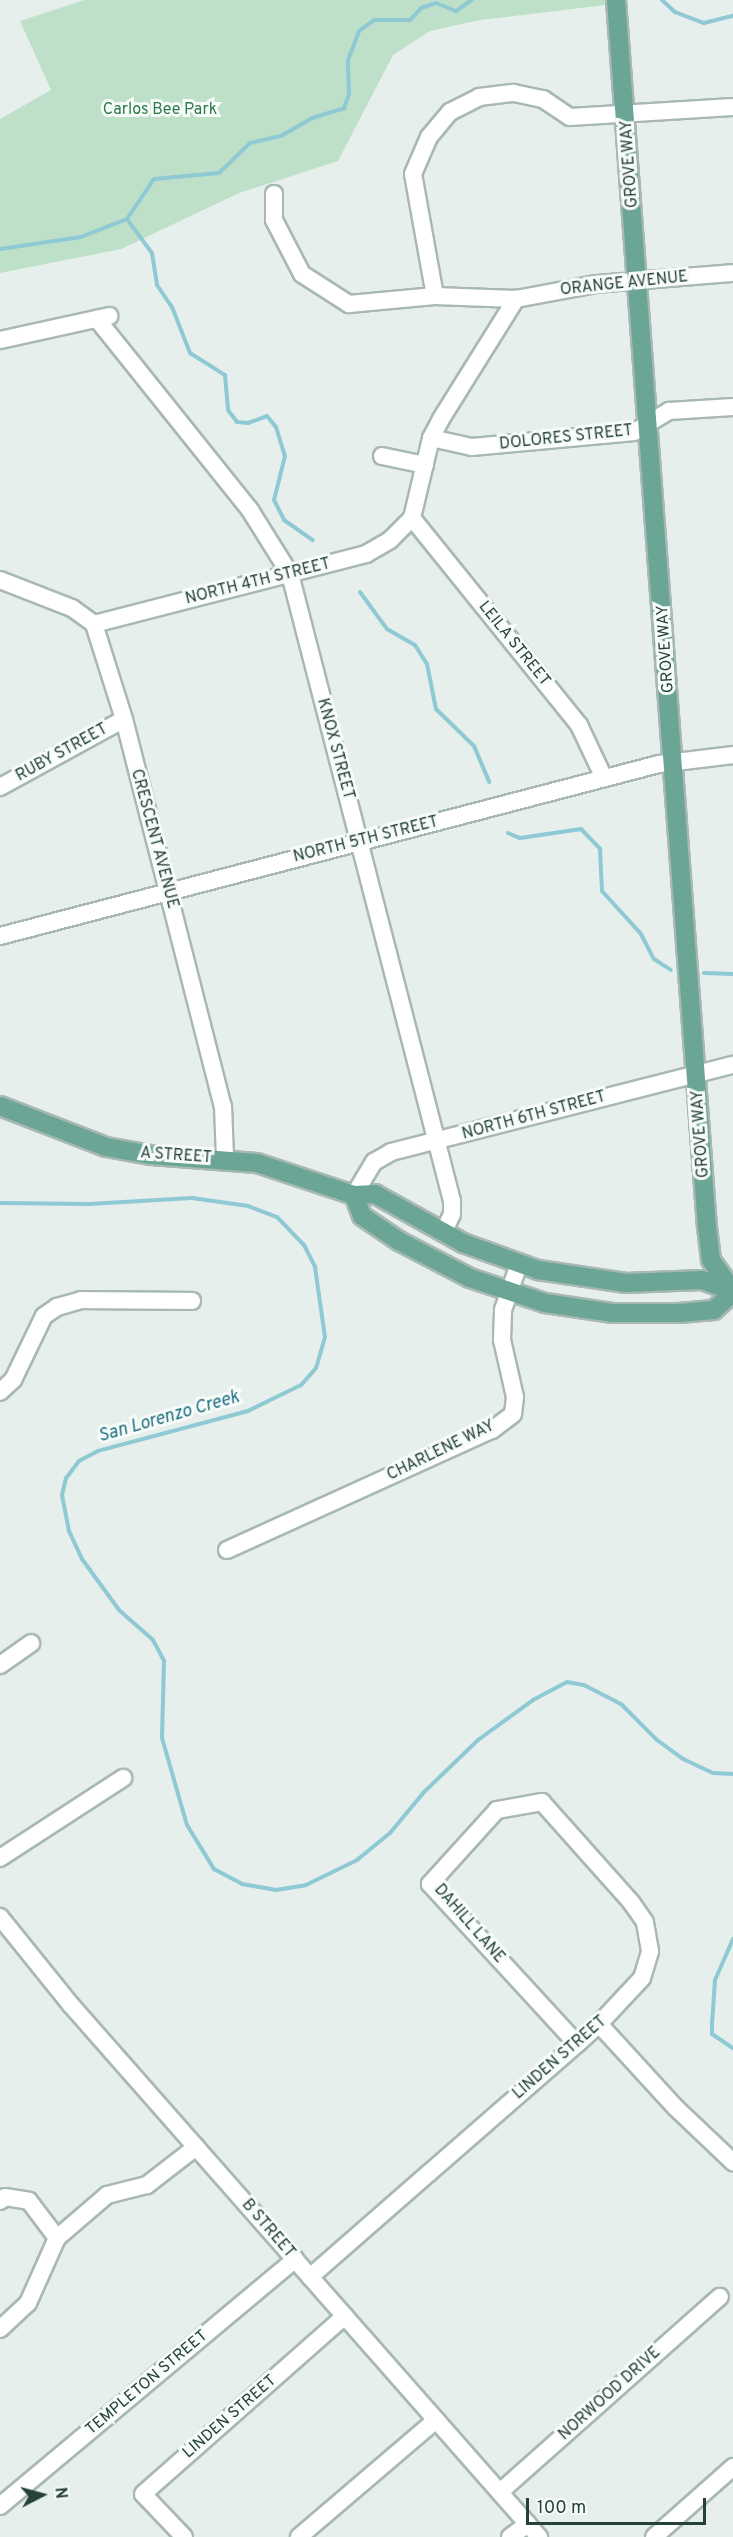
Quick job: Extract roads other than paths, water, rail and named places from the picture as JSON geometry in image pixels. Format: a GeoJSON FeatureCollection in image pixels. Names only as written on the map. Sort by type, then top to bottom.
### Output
{"type":"FeatureCollection","features":[{"type":"Feature","properties":{"kind":"main road","name":"GROVE WAY"},"geometry":{"type":"LineString","coordinates":[[616,0],[711,1260],[733,1291]]}},
{"type":"Feature","properties":{"kind":"main road","name":"A STREET"},"geometry":{"type":"LineString","coordinates":[[0,1106],[105,1147],[151,1155],[225,1159],[277,1168],[354,1195],[375,1194],[443,1233],[519,1264],[599,1281],[702,1280],[733,1291]]}},
{"type":"Feature","properties":{"kind":"main road"},"geometry":{"type":"LineString","coordinates":[[354,1195],[362,1216],[399,1241],[450,1269],[508,1292],[573,1309],[635,1313],[714,1310],[733,1291]]}},
{"type":"Feature","properties":{"kind":"street"},"geometry":{"type":"LineString","coordinates":[[435,296],[413,174],[429,137],[450,112],[479,97],[513,93],[543,99],[570,117],[733,107]]}},
{"type":"Feature","properties":{"kind":"street","name":"ORANGE AVENUE"},"geometry":{"type":"LineString","coordinates":[[274,194],[274,220],[302,274],[348,304],[435,296],[516,299],[638,280],[733,273]]}},
{"type":"Feature","properties":{"kind":"street"},"geometry":{"type":"LineString","coordinates":[[412,518],[432,438],[516,299]]}},
{"type":"Feature","properties":{"kind":"street","name":"KNOX STREET"},"geometry":{"type":"LineString","coordinates":[[0,340],[103,317],[250,510],[290,573],[452,1201],[452,1214],[443,1233]]}},
{"type":"Feature","properties":{"kind":"street","name":"DOLORES STREET"},"geometry":{"type":"LineString","coordinates":[[432,438],[472,447],[634,432],[669,411],[733,407]]}},
{"type":"Feature","properties":{"kind":"street"},"geometry":{"type":"LineString","coordinates":[[382,456],[424,465]]}},
{"type":"Feature","properties":{"kind":"street","name":"NORTH 4TH STREET"},"geometry":{"type":"LineString","coordinates":[[94,624],[366,554],[390,540],[412,518]]}},
{"type":"Feature","properties":{"kind":"street","name":"LEILA STREET"},"geometry":{"type":"LineString","coordinates":[[412,518],[579,725],[604,778]]}},
{"type":"Feature","properties":{"kind":"street"},"geometry":{"type":"LineString","coordinates":[[0,580],[72,608],[94,624]]}},
{"type":"Feature","properties":{"kind":"street","name":"CRESCENT AVENUE"},"geometry":{"type":"LineString","coordinates":[[94,624],[124,719],[223,1106],[225,1159]]}},
{"type":"Feature","properties":{"kind":"street","name":"RUBY STREET"},"geometry":{"type":"LineString","coordinates":[[0,787],[124,719]]}},
{"type":"Feature","properties":{"kind":"street","name":"NORTH 5TH STREET"},"geometry":{"type":"LineString","coordinates":[[0,936],[604,778],[674,761],[733,755]]}},
{"type":"Feature","properties":{"kind":"street","name":"NORTH 6TH STREET"},"geometry":{"type":"LineString","coordinates":[[354,1195],[366,1173],[381,1156],[733,1065]]}},
{"type":"Feature","properties":{"kind":"street","name":"CHARLENE WAY"},"geometry":{"type":"LineString","coordinates":[[227,1550],[492,1430],[513,1414],[515,1397],[502,1340],[508,1292],[519,1264]]}},
{"type":"Feature","properties":{"kind":"street"},"geometry":{"type":"LineString","coordinates":[[0,1392],[13,1380],[44,1316],[57,1306],[81,1300],[192,1301]]}},
{"type":"Feature","properties":{"kind":"street"},"geometry":{"type":"LineString","coordinates":[[0,1665],[31,1643]]}},
{"type":"Feature","properties":{"kind":"street"},"geometry":{"type":"LineString","coordinates":[[0,1858],[123,1778]]}},
{"type":"Feature","properties":{"kind":"street","name":"LINDEN STREET"},"geometry":{"type":"LineString","coordinates":[[310,2277],[577,2044],[642,1978],[650,1951],[645,1922],[631,1902],[542,1802]]}},
{"type":"Feature","properties":{"kind":"street","name":"DAHILL LANE"},"geometry":{"type":"LineString","coordinates":[[542,1802],[497,1810],[429,1884],[577,2044]]}},
{"type":"Feature","properties":{"kind":"street","name":"B STREET"},"geometry":{"type":"LineString","coordinates":[[0,1917],[71,2005],[539,2537]]}},
{"type":"Feature","properties":{"kind":"street"},"geometry":{"type":"LineString","coordinates":[[599,2024],[675,2108],[733,2162]]}},
{"type":"Feature","properties":{"kind":"street"},"geometry":{"type":"LineString","coordinates":[[0,2329],[28,2303],[57,2238],[107,2196],[147,2185],[196,2147]]}},
{"type":"Feature","properties":{"kind":"street"},"geometry":{"type":"LineString","coordinates":[[0,2201],[6,2197],[29,2201],[57,2238]]}},
{"type":"Feature","properties":{"kind":"street","name":"TEMPLETON STREET"},"geometry":{"type":"LineString","coordinates":[[0,2506],[295,2259]]}},
{"type":"Feature","properties":{"kind":"street","name":"NORWOOD DRIVE"},"geometry":{"type":"LineString","coordinates":[[500,2492],[720,2297]]}},
{"type":"Feature","properties":{"kind":"street","name":"LINDEN STREET"},"geometry":{"type":"LineString","coordinates":[[184,2537],[142,2494],[345,2316]]}},
{"type":"Feature","properties":{"kind":"street"},"geometry":{"type":"LineString","coordinates":[[299,2537],[436,2420]]}},
{"type":"Feature","properties":{"kind":"street"},"geometry":{"type":"LineString","coordinates":[[654,2537],[733,2467]]}},
{"type":"Feature","properties":{"kind":"street"},"geometry":{"type":"LineString","coordinates":[[510,2537],[528,2524]]}},
{"type":"Feature","properties":{"kind":"waterway"},"geometry":{"type":"LineString","coordinates":[[127,219],[154,179],[219,173],[250,143],[281,136],[312,118],[344,108],[349,94],[348,60],[359,31],[374,20],[410,20],[421,8],[436,3],[456,11],[472,0]]}},
{"type":"Feature","properties":{"kind":"waterway"},"geometry":{"type":"LineString","coordinates":[[662,0],[675,12],[704,23],[733,16]]}},
{"type":"Feature","properties":{"kind":"waterway"},"geometry":{"type":"LineString","coordinates":[[127,219],[152,253],[157,285],[172,307],[190,353],[225,375],[228,410],[237,422],[248,423],[267,416],[276,427],[285,456],[274,500],[284,520],[313,540]]}},
{"type":"Feature","properties":{"kind":"waterway"},"geometry":{"type":"LineString","coordinates":[[0,249],[81,237],[127,219]]}},
{"type":"Feature","properties":{"kind":"waterway"},"geometry":{"type":"LineString","coordinates":[[360,592],[387,629],[415,645],[427,664],[436,709],[474,746],[489,782]]}},
{"type":"Feature","properties":{"kind":"waterway"},"geometry":{"type":"LineString","coordinates":[[508,833],[520,838],[581,829],[600,849],[602,891],[641,934],[654,959],[671,970]]}},
{"type":"Feature","properties":{"kind":"waterway"},"geometry":{"type":"LineString","coordinates":[[704,973],[733,974]]}},
{"type":"Feature","properties":{"kind":"waterway","name":"San Lorenzo Creek"},"geometry":{"type":"LineString","coordinates":[[0,1203],[89,1204],[192,1198],[248,1206],[277,1217],[304,1245],[315,1267],[325,1337],[316,1368],[301,1385],[248,1411],[98,1451],[79,1461],[66,1478],[62,1495],[69,1531],[82,1559],[119,1610],[153,1640],[164,1661],[162,1738],[187,1825],[214,1869],[242,1884],[276,1890],[306,1885],[357,1860],[390,1833],[424,1792],[478,1740],[533,1700],[567,1682],[584,1685],[621,1704],[657,1740],[683,1759],[713,1773],[733,1774]]}},
{"type":"Feature","properties":{"kind":"waterway","name":"San Lorenzo Creek"},"geometry":{"type":"LineString","coordinates":[[733,1939],[715,1980],[712,2024],[712,2034],[733,2048]]}},
{"type":"Feature","properties":{"kind":"park label","name":"Carlos Bee Park"},"geometry":{"type":"Point","coordinates":[160,110]}}]}
